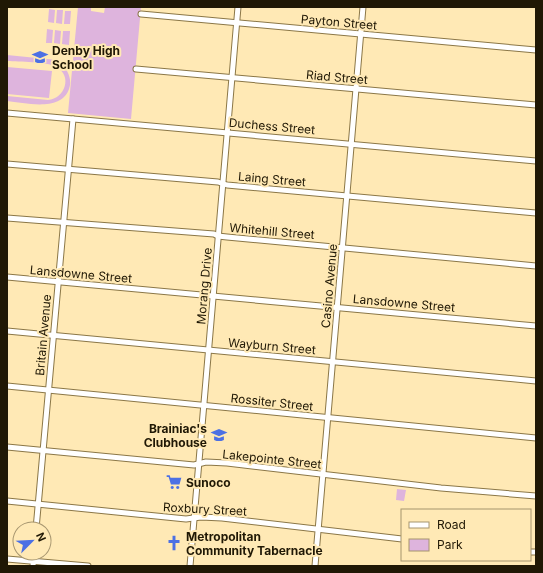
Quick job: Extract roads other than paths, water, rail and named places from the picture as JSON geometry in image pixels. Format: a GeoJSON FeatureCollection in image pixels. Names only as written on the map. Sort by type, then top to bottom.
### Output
{"type":"FeatureCollection","features":[{"type":"Feature","properties":{"kind":"street","name":"Morang Drive"},"geometry":{"type":"LineString","coordinates":[[190,566],[238,7]]}},
{"type":"Feature","properties":{"kind":"street","name":"Casino Avenue"},"geometry":{"type":"LineString","coordinates":[[315,566],[363,7]]}},
{"type":"Feature","properties":{"kind":"street","name":"Payton Street"},"geometry":{"type":"LineString","coordinates":[[141,14],[536,50]]}},
{"type":"Feature","properties":{"kind":"street","name":"Riad Street"},"geometry":{"type":"LineString","coordinates":[[136,69],[536,105]]}},
{"type":"Feature","properties":{"kind":"street","name":"Duchess Street"},"geometry":{"type":"LineString","coordinates":[[7,113],[536,160]]}},
{"type":"Feature","properties":{"kind":"street","name":"Britain Avenue"},"geometry":{"type":"LineString","coordinates":[[37,521],[73,119]]}},
{"type":"Feature","properties":{"kind":"street","name":"Laing Street"},"geometry":{"type":"LineString","coordinates":[[7,164],[536,213]]}},
{"type":"Feature","properties":{"kind":"street","name":"Whitehill Street"},"geometry":{"type":"LineString","coordinates":[[7,218],[214,234],[218,236],[536,266]]}},
{"type":"Feature","properties":{"kind":"street","name":"Lansdowne Street"},"geometry":{"type":"LineString","coordinates":[[7,276],[536,326]]}},
{"type":"Feature","properties":{"kind":"street","name":"Wayburn Street"},"geometry":{"type":"LineString","coordinates":[[7,331],[536,381]]}},
{"type":"Feature","properties":{"kind":"street","name":"Rossiter Street"},"geometry":{"type":"LineString","coordinates":[[7,386],[536,438]]}},
{"type":"Feature","properties":{"kind":"street","name":"Lakepointe Street"},"geometry":{"type":"LineString","coordinates":[[7,447],[194,465],[206,462],[227,463],[441,488],[536,496]]}},
{"type":"Feature","properties":{"kind":"street","name":"Roxbury Street"},"geometry":{"type":"LineString","coordinates":[[7,501],[186,519],[201,517],[222,518],[401,539]]}},
{"type":"Feature","properties":{"kind":"street"},"geometry":{"type":"LineString","coordinates":[[7,559],[33,564],[88,566]]}},
{"type":"Feature","properties":{"kind":"place","name":"Denby High School"},"geometry":{"type":"Point","coordinates":[40,57]}},
{"type":"Feature","properties":{"kind":"place","name":"Brainiac's Clubhouse"},"geometry":{"type":"Point","coordinates":[219,435]}},
{"type":"Feature","properties":{"kind":"place","name":"Sunoco"},"geometry":{"type":"Point","coordinates":[174,482]}},
{"type":"Feature","properties":{"kind":"place","name":"Metropolitan Community Tabernacle"},"geometry":{"type":"Point","coordinates":[174,543]}}]}
